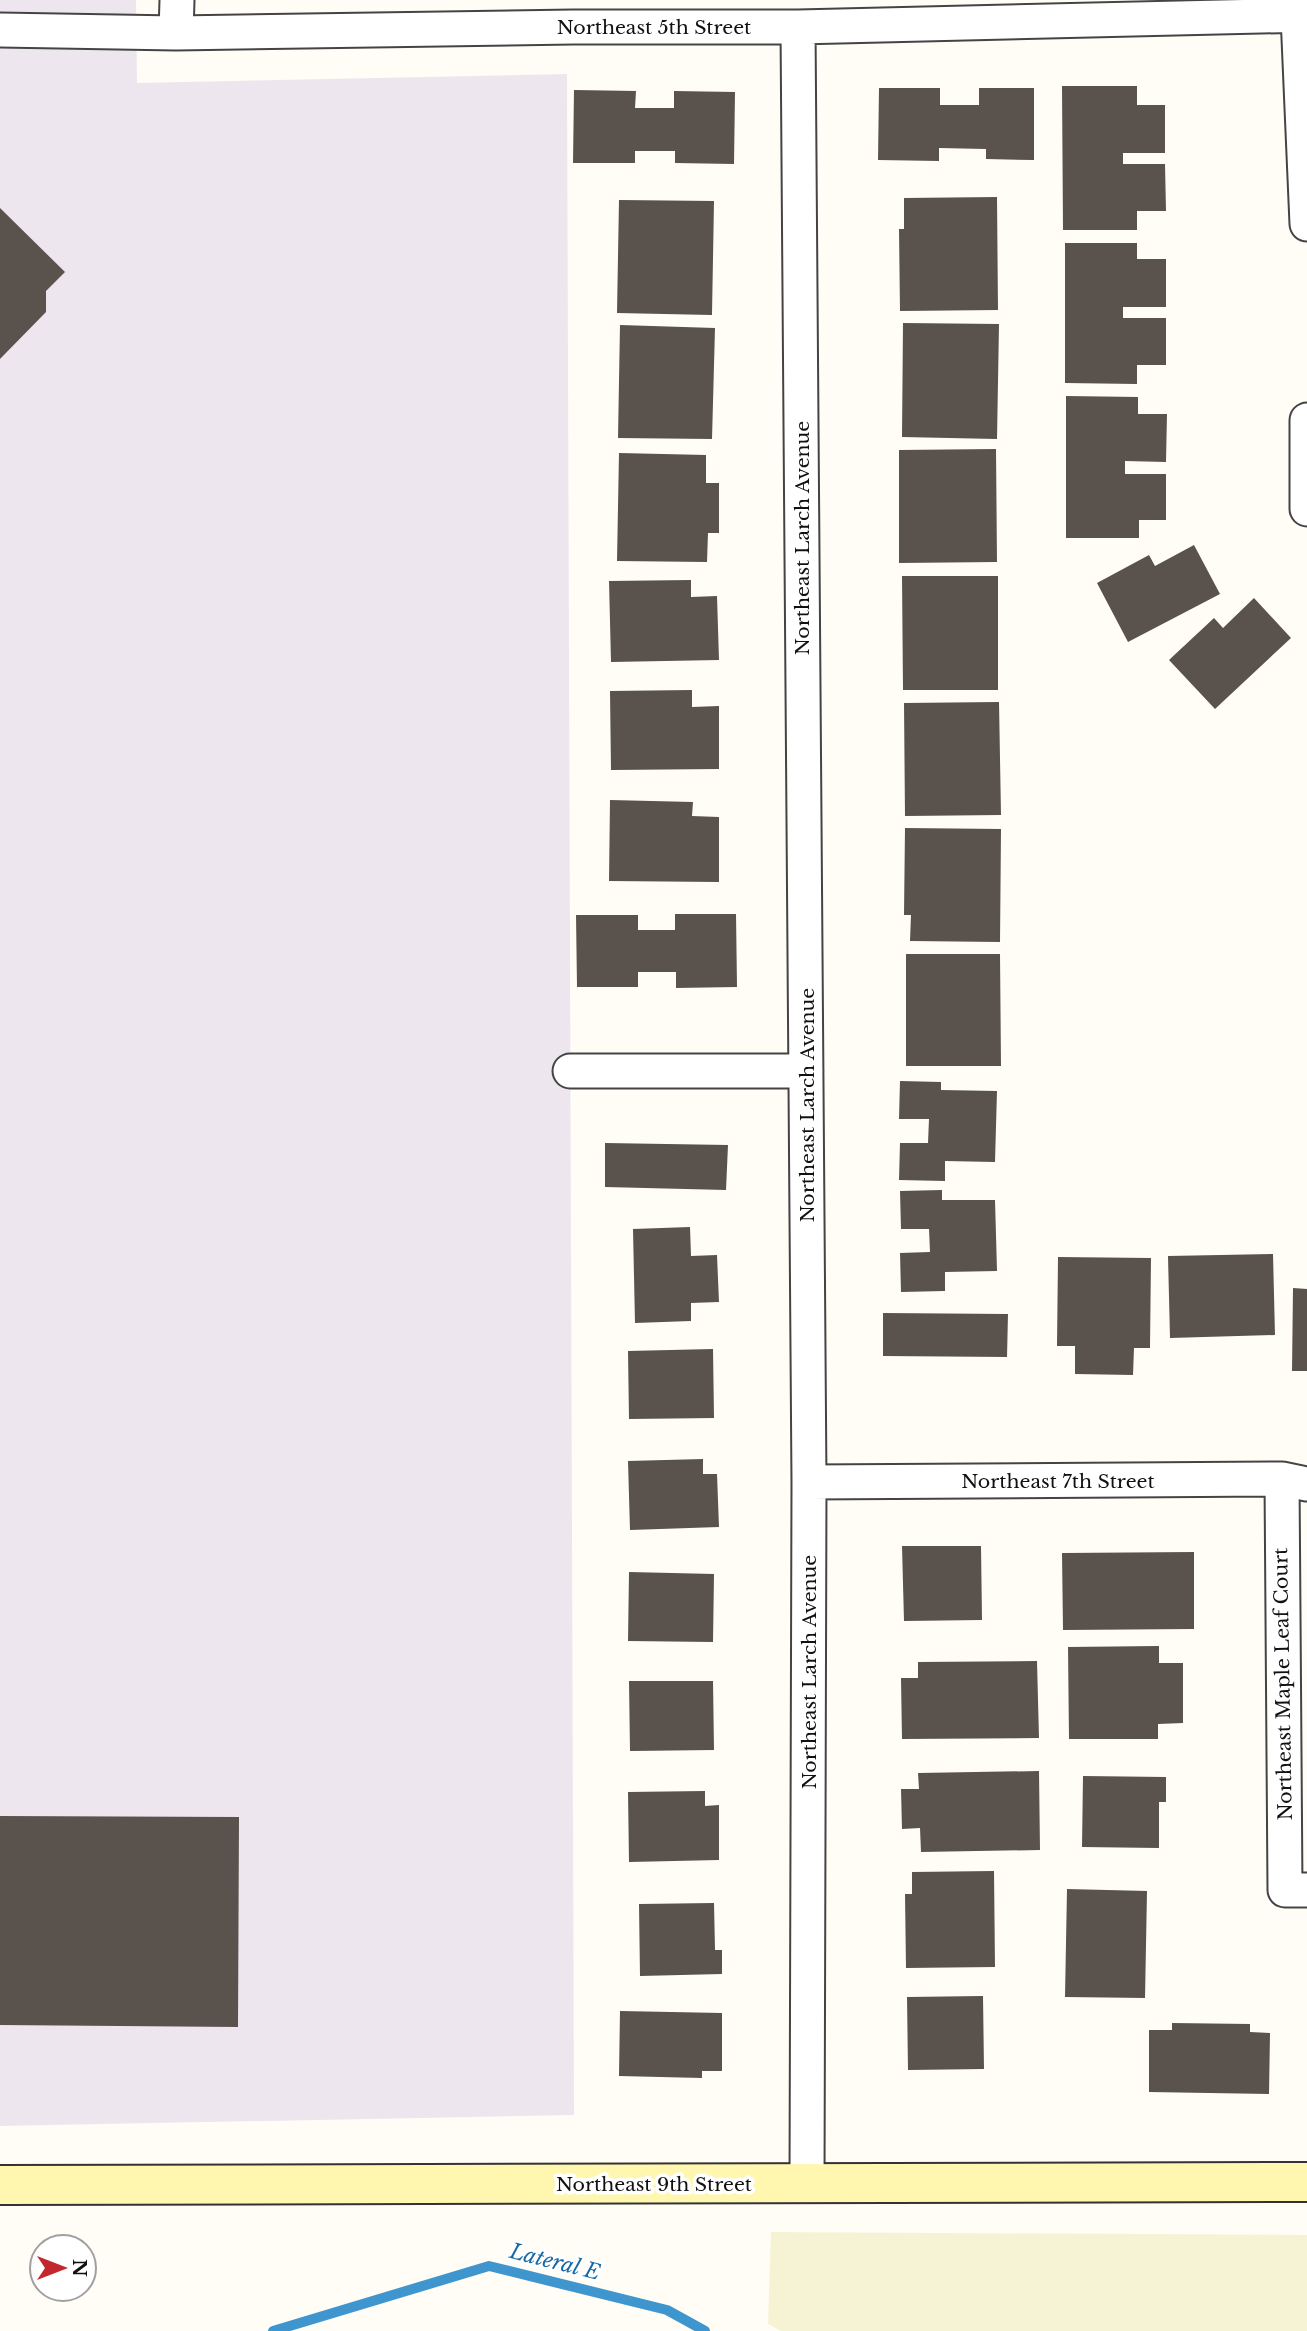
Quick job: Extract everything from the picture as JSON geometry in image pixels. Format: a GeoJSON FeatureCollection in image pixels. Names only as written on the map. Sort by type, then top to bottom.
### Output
{"type":"FeatureCollection","features":[{"type":"Feature","properties":{"kind":"main road","name":"Northeast 9th Street"},"geometry":{"type":"LineString","coordinates":[[0,2185],[1307,2182]]}},
{"type":"Feature","properties":{"kind":"street"},"geometry":{"type":"LineString","coordinates":[[176,33],[177,0]]}},
{"type":"Feature","properties":{"kind":"street","name":"Northeast 5th Street"},"geometry":{"type":"LineString","coordinates":[[0,30],[176,33],[573,27],[798,27],[1065,11],[1303,15]]}},
{"type":"Feature","properties":{"kind":"street"},"geometry":{"type":"LineString","coordinates":[[1303,15],[1307,224]]}},
{"type":"Feature","properties":{"kind":"street","name":"Northeast Larch Avenue"},"geometry":{"type":"LineString","coordinates":[[798,27],[809,1482],[807,2184]]}},
{"type":"Feature","properties":{"kind":"street"},"geometry":{"type":"LineString","coordinates":[[1307,420],[1307,509]]}},
{"type":"Feature","properties":{"kind":"street"},"geometry":{"type":"LineString","coordinates":[[570,1071],[806,1071]]}},
{"type":"Feature","properties":{"kind":"street","name":"Northeast 7th Street"},"geometry":{"type":"LineString","coordinates":[[809,1482],[1294,1482]]}},
{"type":"Feature","properties":{"kind":"street","name":"Northeast Maple Leaf Court"},"geometry":{"type":"LineString","coordinates":[[1294,1482],[1296,1889]]}},
{"type":"Feature","properties":{"kind":"shaded area"},"geometry":{"type":"Polygon","coordinates":[[[0,0],[136,0],[137,83],[567,74],[574,2115],[0,2126],[0,0]]]}},
{"type":"Feature","properties":{"kind":"shaded area"},"geometry":{"type":"Polygon","coordinates":[[[771,2232],[1307,2235],[1307,2331],[781,2331],[768,2324],[771,2232]]]}},
{"type":"Feature","properties":{"kind":"building"},"geometry":{"type":"Polygon","coordinates":[[[1062,86],[1137,86],[1137,105],[1165,105],[1165,153],[1123,153],[1123,164],[1165,164],[1166,211],[1137,211],[1137,230],[1063,230],[1062,86]]]}},
{"type":"Feature","properties":{"kind":"building"},"geometry":{"type":"Polygon","coordinates":[[[879,88],[940,88],[940,105],[979,105],[979,88],[1034,88],[1034,160],[986,159],[986,149],[939,148],[939,161],[878,160],[879,88]]]}},
{"type":"Feature","properties":{"kind":"building"},"geometry":{"type":"Polygon","coordinates":[[[574,90],[636,91],[635,108],[674,108],[674,91],[735,92],[734,164],[675,163],[675,151],[635,151],[635,163],[573,163],[574,90]]]}},
{"type":"Feature","properties":{"kind":"building"},"geometry":{"type":"Polygon","coordinates":[[[997,197],[998,310],[900,311],[899,229],[904,229],[904,198],[997,197]]]}},
{"type":"Feature","properties":{"kind":"building"},"geometry":{"type":"Polygon","coordinates":[[[619,200],[714,201],[712,315],[617,313],[619,200]]]}},
{"type":"Feature","properties":{"kind":"building"},"geometry":{"type":"Polygon","coordinates":[[[0,208],[65,272],[46,291],[46,312],[0,359],[0,208]]]}},
{"type":"Feature","properties":{"kind":"building"},"geometry":{"type":"Polygon","coordinates":[[[1065,243],[1137,243],[1137,259],[1166,259],[1166,307],[1123,307],[1123,318],[1166,318],[1166,365],[1137,365],[1137,384],[1065,383],[1065,243]]]}},
{"type":"Feature","properties":{"kind":"building"},"geometry":{"type":"Polygon","coordinates":[[[903,323],[999,324],[997,439],[902,437],[903,323]]]}},
{"type":"Feature","properties":{"kind":"building"},"geometry":{"type":"Polygon","coordinates":[[[620,325],[715,328],[712,439],[618,438],[620,325]]]}},
{"type":"Feature","properties":{"kind":"building"},"geometry":{"type":"Polygon","coordinates":[[[1066,396],[1138,397],[1138,414],[1167,414],[1166,462],[1125,461],[1125,474],[1166,474],[1166,520],[1139,520],[1139,538],[1066,538],[1066,396]]]}},
{"type":"Feature","properties":{"kind":"building"},"geometry":{"type":"Polygon","coordinates":[[[996,449],[997,562],[899,563],[899,450],[996,449]]]}},
{"type":"Feature","properties":{"kind":"building"},"geometry":{"type":"Polygon","coordinates":[[[619,453],[706,455],[706,483],[719,483],[719,533],[708,533],[707,562],[617,561],[619,453]]]}},
{"type":"Feature","properties":{"kind":"building"},"geometry":{"type":"Polygon","coordinates":[[[1194,545],[1220,594],[1128,642],[1097,583],[1149,555],[1155,566],[1194,545]]]}},
{"type":"Feature","properties":{"kind":"building"},"geometry":{"type":"Polygon","coordinates":[[[902,576],[998,576],[998,690],[903,690],[902,576]]]}},
{"type":"Feature","properties":{"kind":"building"},"geometry":{"type":"Polygon","coordinates":[[[691,580],[691,597],[717,596],[719,660],[611,662],[609,581],[691,580]]]}},
{"type":"Feature","properties":{"kind":"building"},"geometry":{"type":"Polygon","coordinates":[[[1254,598],[1291,638],[1215,709],[1169,660],[1214,618],[1223,628],[1254,598]]]}},
{"type":"Feature","properties":{"kind":"building"},"geometry":{"type":"Polygon","coordinates":[[[692,690],[692,707],[719,706],[719,769],[611,770],[610,691],[692,690]]]}},
{"type":"Feature","properties":{"kind":"building"},"geometry":{"type":"Polygon","coordinates":[[[999,702],[1001,815],[905,816],[904,703],[999,702]]]}},
{"type":"Feature","properties":{"kind":"building"},"geometry":{"type":"Polygon","coordinates":[[[610,800],[693,802],[692,816],[719,817],[719,882],[609,881],[610,800]]]}},
{"type":"Feature","properties":{"kind":"building"},"geometry":{"type":"Polygon","coordinates":[[[905,828],[1001,829],[1000,942],[910,941],[911,915],[904,915],[905,828]]]}},
{"type":"Feature","properties":{"kind":"building"},"geometry":{"type":"Polygon","coordinates":[[[675,914],[736,914],[737,987],[676,988],[676,972],[638,972],[638,987],[577,987],[576,915],[638,915],[638,930],[675,930],[675,914]]]}},
{"type":"Feature","properties":{"kind":"building"},"geometry":{"type":"Polygon","coordinates":[[[906,954],[1000,954],[1001,1066],[906,1066],[906,954]]]}},
{"type":"Feature","properties":{"kind":"building"},"geometry":{"type":"Polygon","coordinates":[[[900,1081],[941,1082],[941,1090],[997,1091],[995,1162],[945,1161],[945,1181],[899,1180],[900,1143],[928,1143],[929,1119],[899,1119],[900,1081]]]}},
{"type":"Feature","properties":{"kind":"building"},"geometry":{"type":"Polygon","coordinates":[[[605,1143],[728,1145],[726,1190],[605,1187],[605,1143]]]}},
{"type":"Feature","properties":{"kind":"building"},"geometry":{"type":"Polygon","coordinates":[[[942,1190],[942,1200],[995,1200],[997,1271],[945,1272],[945,1291],[901,1292],[900,1253],[930,1252],[929,1229],[901,1229],[900,1191],[942,1190]]]}},
{"type":"Feature","properties":{"kind":"building"},"geometry":{"type":"Polygon","coordinates":[[[690,1227],[691,1256],[717,1255],[719,1302],[691,1303],[691,1321],[635,1323],[633,1229],[690,1227]]]}},
{"type":"Feature","properties":{"kind":"building"},"geometry":{"type":"Polygon","coordinates":[[[1273,1254],[1275,1335],[1170,1338],[1168,1256],[1273,1254]]]}},
{"type":"Feature","properties":{"kind":"building"},"geometry":{"type":"Polygon","coordinates":[[[1058,1257],[1151,1258],[1150,1348],[1134,1348],[1133,1375],[1075,1374],[1075,1346],[1057,1346],[1058,1257]]]}},
{"type":"Feature","properties":{"kind":"building"},"geometry":{"type":"Polygon","coordinates":[[[1293,1288],[1307,1289],[1307,1371],[1292,1371],[1293,1288]]]}},
{"type":"Feature","properties":{"kind":"building"},"geometry":{"type":"Polygon","coordinates":[[[883,1313],[1008,1314],[1007,1357],[883,1356],[883,1313]]]}},
{"type":"Feature","properties":{"kind":"building"},"geometry":{"type":"Polygon","coordinates":[[[713,1349],[714,1418],[629,1419],[628,1351],[713,1349]]]}},
{"type":"Feature","properties":{"kind":"building"},"geometry":{"type":"Polygon","coordinates":[[[703,1459],[703,1474],[717,1474],[719,1527],[630,1530],[628,1461],[703,1459]]]}},
{"type":"Feature","properties":{"kind":"building"},"geometry":{"type":"Polygon","coordinates":[[[902,1546],[981,1546],[982,1620],[904,1621],[902,1546]]]}},
{"type":"Feature","properties":{"kind":"building"},"geometry":{"type":"Polygon","coordinates":[[[1194,1552],[1194,1629],[1063,1630],[1062,1553],[1194,1552]]]}},
{"type":"Feature","properties":{"kind":"building"},"geometry":{"type":"Polygon","coordinates":[[[629,1572],[714,1574],[713,1642],[628,1641],[629,1572]]]}},
{"type":"Feature","properties":{"kind":"building"},"geometry":{"type":"Polygon","coordinates":[[[1159,1646],[1159,1663],[1183,1663],[1183,1723],[1158,1724],[1158,1739],[1069,1739],[1068,1647],[1159,1646]]]}},
{"type":"Feature","properties":{"kind":"building"},"geometry":{"type":"Polygon","coordinates":[[[1037,1661],[1039,1738],[902,1739],[901,1678],[918,1678],[918,1662],[1037,1661]]]}},
{"type":"Feature","properties":{"kind":"building"},"geometry":{"type":"Polygon","coordinates":[[[629,1681],[713,1681],[714,1750],[630,1751],[629,1681]]]}},
{"type":"Feature","properties":{"kind":"building"},"geometry":{"type":"Polygon","coordinates":[[[1039,1771],[1040,1850],[921,1852],[920,1828],[902,1829],[901,1789],[919,1789],[918,1773],[1039,1771]]]}},
{"type":"Feature","properties":{"kind":"building"},"geometry":{"type":"Polygon","coordinates":[[[1083,1776],[1166,1777],[1166,1802],[1159,1802],[1159,1848],[1082,1847],[1083,1776]]]}},
{"type":"Feature","properties":{"kind":"building"},"geometry":{"type":"Polygon","coordinates":[[[705,1791],[705,1806],[719,1805],[719,1860],[629,1862],[628,1792],[705,1791]]]}},
{"type":"Feature","properties":{"kind":"building"},"geometry":{"type":"Polygon","coordinates":[[[0,1816],[239,1817],[238,2027],[0,2025],[0,1816]]]}},
{"type":"Feature","properties":{"kind":"building"},"geometry":{"type":"Polygon","coordinates":[[[994,1871],[995,1967],[906,1968],[905,1894],[912,1894],[912,1872],[994,1871]]]}},
{"type":"Feature","properties":{"kind":"building"},"geometry":{"type":"Polygon","coordinates":[[[1067,1889],[1147,1891],[1145,1998],[1065,1997],[1067,1889]]]}},
{"type":"Feature","properties":{"kind":"building"},"geometry":{"type":"Polygon","coordinates":[[[714,1903],[715,1950],[722,1950],[722,1974],[640,1976],[639,1904],[714,1903]]]}},
{"type":"Feature","properties":{"kind":"building"},"geometry":{"type":"Polygon","coordinates":[[[983,1996],[984,2069],[908,2070],[907,1997],[983,1996]]]}},
{"type":"Feature","properties":{"kind":"building"},"geometry":{"type":"Polygon","coordinates":[[[620,2011],[722,2013],[722,2071],[702,2071],[702,2078],[619,2076],[620,2011]]]}},
{"type":"Feature","properties":{"kind":"building"},"geometry":{"type":"Polygon","coordinates":[[[1172,2023],[1250,2024],[1250,2032],[1270,2033],[1269,2094],[1149,2092],[1149,2030],[1172,2030],[1172,2023]]]}},
{"type":"Feature","properties":{"kind":"waterway","name":"Lateral E"},"geometry":{"type":"LineString","coordinates":[[273,2331],[489,2266],[667,2310],[705,2331]]}}]}
